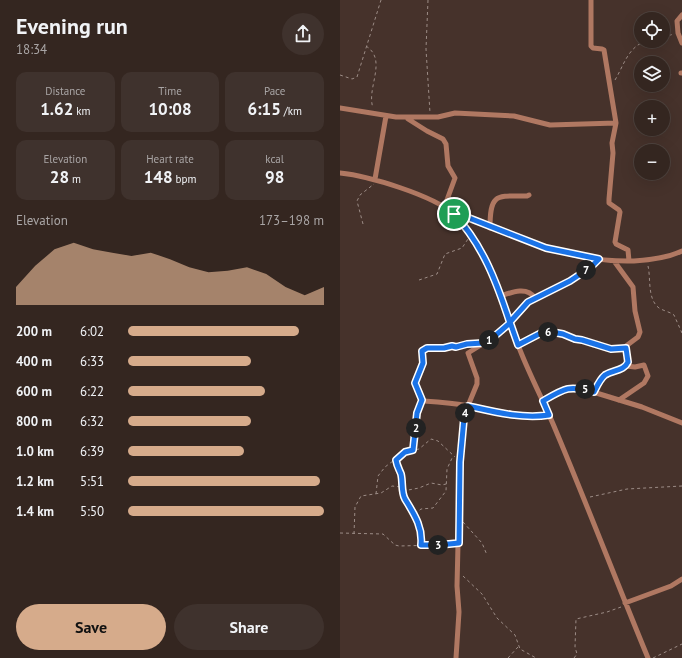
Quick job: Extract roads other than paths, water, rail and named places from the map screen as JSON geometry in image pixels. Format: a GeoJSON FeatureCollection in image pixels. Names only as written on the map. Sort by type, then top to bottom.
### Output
{"type":"FeatureCollection","features":[{"type":"Feature","properties":{"kind":"street"},"geometry":{"type":"LineString","coordinates":[[591,0],[591,46],[593,48],[602,48],[604,50],[616,123],[612,143],[612,180],[609,204],[620,212],[615,242],[628,250],[629,261]]}},
{"type":"Feature","properties":{"kind":"street"},"geometry":{"type":"LineString","coordinates":[[682,15],[677,21],[678,33],[682,43]]}},
{"type":"Feature","properties":{"kind":"street"},"geometry":{"type":"LineString","coordinates":[[340,108],[386,116],[408,118],[431,118],[462,113],[514,116],[550,125],[616,123]]}},
{"type":"Feature","properties":{"kind":"street"},"geometry":{"type":"LineString","coordinates":[[377,179],[386,116]]}},
{"type":"Feature","properties":{"kind":"street"},"geometry":{"type":"LineString","coordinates":[[408,118],[427,131],[441,136],[445,141],[448,166],[455,178],[444,208]]}},
{"type":"Feature","properties":{"kind":"street"},"geometry":{"type":"LineString","coordinates":[[340,173],[377,179],[406,190],[454,214],[464,216],[490,228],[546,248],[599,259],[629,261],[664,257],[682,251]]}},
{"type":"Feature","properties":{"kind":"street"},"geometry":{"type":"LineString","coordinates":[[490,228],[491,207],[495,200],[505,196],[529,195]]}},
{"type":"Feature","properties":{"kind":"street"},"geometry":{"type":"LineString","coordinates":[[454,214],[486,259],[518,345],[584,499],[648,658]]}},
{"type":"Feature","properties":{"kind":"street"},"geometry":{"type":"LineString","coordinates":[[456,658],[459,612],[458,569],[460,462],[464,418],[477,384],[477,378],[468,353],[496,335],[510,322],[522,307],[535,298],[570,281],[591,267],[599,259]]}},
{"type":"Feature","properties":{"kind":"street"},"geometry":{"type":"LineString","coordinates":[[614,260],[633,287],[634,312],[640,332],[638,337],[630,342],[626,348],[628,362],[626,366]]}},
{"type":"Feature","properties":{"kind":"street"},"geometry":{"type":"LineString","coordinates":[[501,296],[512,292],[527,291],[535,298]]}},
{"type":"Feature","properties":{"kind":"street"},"geometry":{"type":"LineString","coordinates":[[518,345],[541,333],[552,332],[611,349],[626,348]]}},
{"type":"Feature","properties":{"kind":"street"},"geometry":{"type":"LineString","coordinates":[[594,392],[600,381],[606,375],[626,366],[633,367],[644,365],[648,376],[644,383],[619,400]]}},
{"type":"Feature","properties":{"kind":"street"},"geometry":{"type":"LineString","coordinates":[[543,401],[560,391],[572,387],[619,400],[682,423]]}},
{"type":"Feature","properties":{"kind":"street"},"geometry":{"type":"LineString","coordinates":[[422,400],[468,406],[523,416],[549,415]]}},
{"type":"Feature","properties":{"kind":"street"},"geometry":{"type":"LineString","coordinates":[[625,603],[671,586],[682,579]]}}]}
